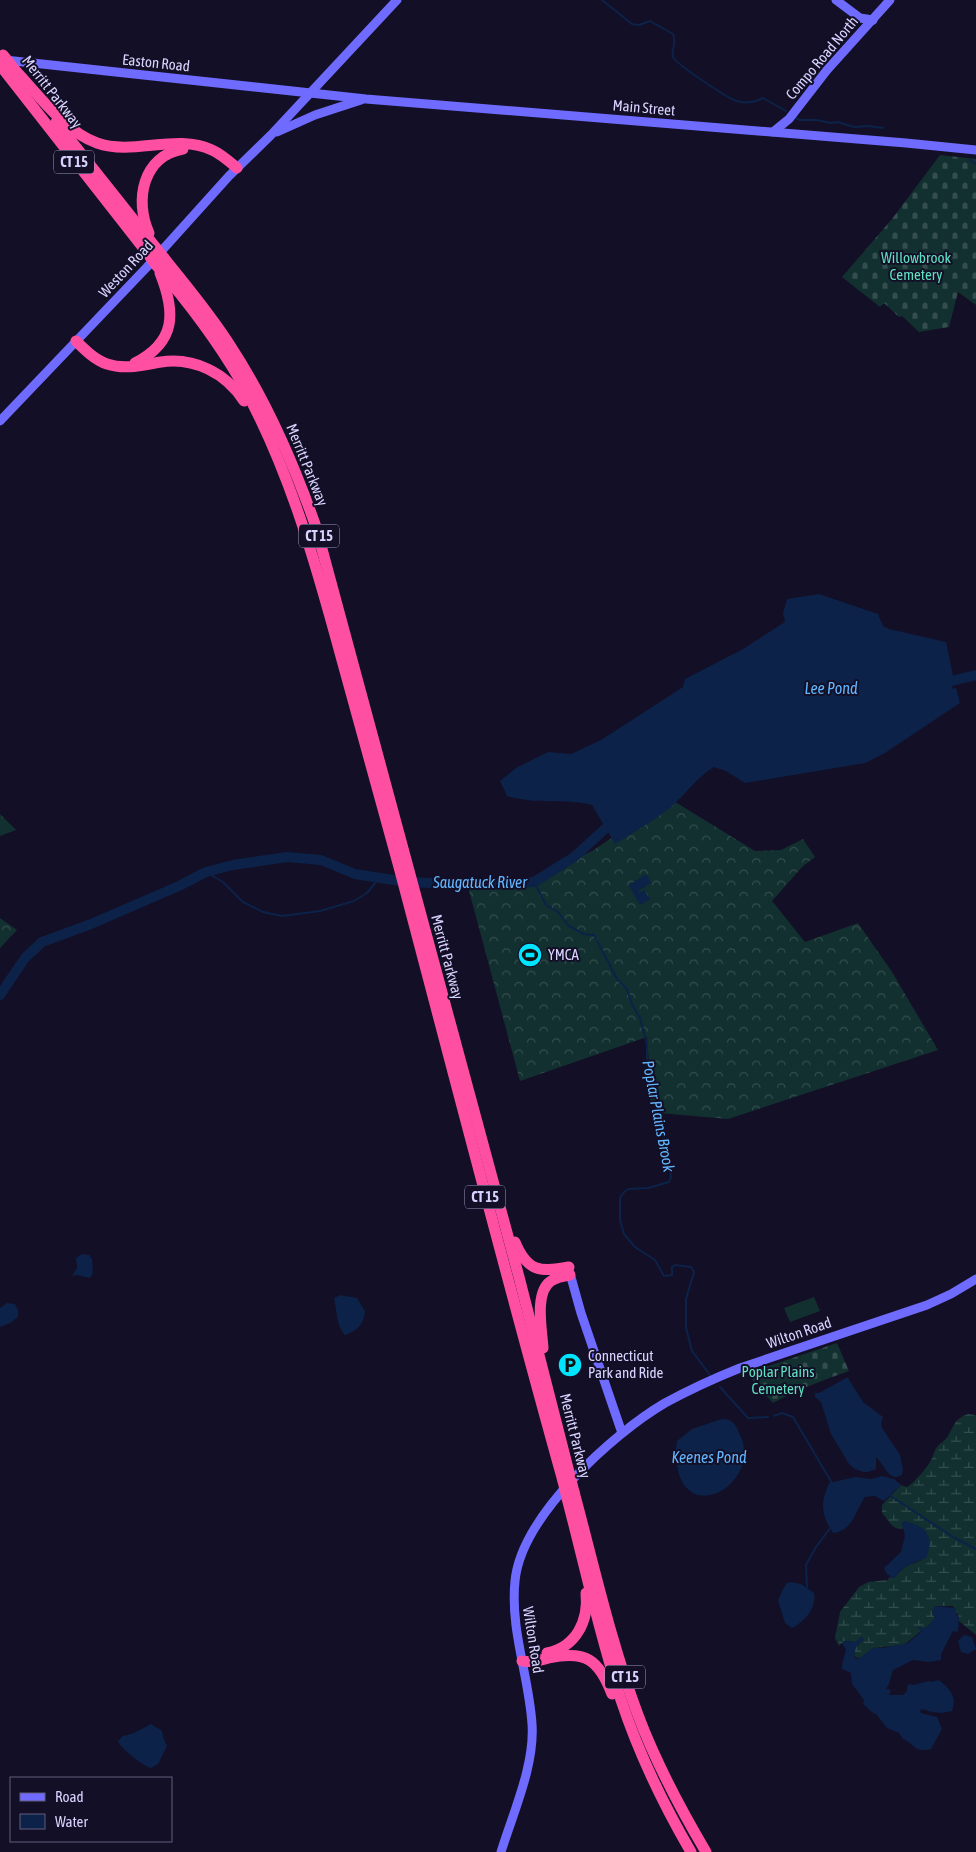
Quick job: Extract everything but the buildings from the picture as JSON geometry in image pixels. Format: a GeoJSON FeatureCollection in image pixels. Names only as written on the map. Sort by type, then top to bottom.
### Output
{"type":"FeatureCollection","features":[{"type":"Feature","properties":{"kind":"highway","name":"Merritt Parkway"},"geometry":{"type":"LineString","coordinates":[[1,60],[14,70],[152,251]]}},
{"type":"Feature","properties":{"kind":"highway","name":"Merritt Parkway"},"geometry":{"type":"LineString","coordinates":[[1,60],[160,261],[216,326],[252,381],[301,487],[322,547],[506,1276],[614,1643],[639,1716],[676,1798],[706,1852]]}},
{"type":"Feature","properties":{"kind":"highway"},"geometry":{"type":"LineString","coordinates":[[14,70],[70,127],[98,144],[127,148],[182,144],[202,147],[219,154],[237,168]]}},
{"type":"Feature","properties":{"kind":"highway"},"geometry":{"type":"LineString","coordinates":[[152,251],[142,211],[143,189],[148,173],[159,159],[168,154],[179,149],[202,147]]}},
{"type":"Feature","properties":{"kind":"highway","name":"Merritt Parkway"},"geometry":{"type":"LineString","coordinates":[[160,261],[230,363],[254,408],[284,472],[308,538],[398,848]]}},
{"type":"Feature","properties":{"kind":"highway"},"geometry":{"type":"LineString","coordinates":[[130,366],[153,353],[162,342],[168,328],[170,318],[169,300],[160,261]]}},
{"type":"Feature","properties":{"kind":"highway"},"geometry":{"type":"LineString","coordinates":[[76,341],[101,361],[119,366],[172,361],[188,362],[206,368],[225,379],[246,404],[284,472]]}},
{"type":"Feature","properties":{"kind":"highway","name":"Merritt Parkway"},"geometry":{"type":"LineString","coordinates":[[415,912],[481,1136],[552,1407],[566,1479]]}},
{"type":"Feature","properties":{"kind":"highway"},"geometry":{"type":"LineString","coordinates":[[481,1136],[510,1228],[525,1262],[534,1268],[544,1271],[569,1271]]}},
{"type":"Feature","properties":{"kind":"highway"},"geometry":{"type":"LineString","coordinates":[[552,1407],[544,1358],[540,1302],[543,1290],[549,1281],[569,1271]]}},
{"type":"Feature","properties":{"kind":"highway","name":"Merritt Parkway"},"geometry":{"type":"LineString","coordinates":[[571,1495],[577,1536],[603,1638],[622,1701],[640,1751],[665,1807],[691,1852]]}},
{"type":"Feature","properties":{"kind":"highway"},"geometry":{"type":"LineString","coordinates":[[522,1661],[556,1651],[566,1646],[582,1626],[587,1613],[587,1599],[577,1536]]}},
{"type":"Feature","properties":{"kind":"highway"},"geometry":{"type":"LineString","coordinates":[[522,1661],[532,1662],[571,1654],[584,1657],[599,1668],[608,1684],[642,1764],[665,1807]]}},
{"type":"Feature","properties":{"kind":"main road","name":"Weston Road"},"geometry":{"type":"LineString","coordinates":[[0,421],[397,0]]}},
{"type":"Feature","properties":{"kind":"main road"},"geometry":{"type":"LineString","coordinates":[[836,0],[860,18],[873,20]]}},
{"type":"Feature","properties":{"kind":"main road","name":"Compo Road North"},"geometry":{"type":"LineString","coordinates":[[773,132],[789,119],[827,70],[890,0]]}},
{"type":"Feature","properties":{"kind":"main road","name":"Easton Road"},"geometry":{"type":"LineString","coordinates":[[1,60],[309,93]]}},
{"type":"Feature","properties":{"kind":"main road","name":"Main Street"},"geometry":{"type":"LineString","coordinates":[[309,93],[976,150]]}},
{"type":"Feature","properties":{"kind":"main road","name":"Weston Road"},"geometry":{"type":"LineString","coordinates":[[271,135],[310,116],[366,99]]}},
{"type":"Feature","properties":{"kind":"main road"},"geometry":{"type":"LineString","coordinates":[[569,1271],[581,1313],[622,1433]]}},
{"type":"Feature","properties":{"kind":"main road","name":"Wilton Road"},"geometry":{"type":"LineString","coordinates":[[501,1852],[527,1769],[531,1750],[532,1724],[514,1617],[515,1579],[523,1552],[534,1526],[547,1508],[622,1433],[664,1404],[724,1374],[928,1305],[956,1292],[976,1279]]}},
{"type":"Feature","properties":{"kind":"green space","name":"Willowbrook Cemetery"},"geometry":{"type":"Polygon","coordinates":[[[940,155],[976,159],[976,305],[958,292],[949,327],[919,332],[884,303],[880,307],[842,277],[892,219],[940,155]]]}},
{"type":"Feature","properties":{"kind":"green space"},"geometry":{"type":"Polygon","coordinates":[[[672,800],[755,851],[781,850],[803,839],[815,857],[802,867],[772,901],[805,942],[858,923],[892,972],[938,1050],[728,1119],[659,1113],[648,1096],[651,1090],[647,1037],[520,1081],[468,887],[490,888],[534,877],[592,851],[610,839],[641,813],[672,800]]]}},
{"type":"Feature","properties":{"kind":"green space"},"geometry":{"type":"Polygon","coordinates":[[[0,814],[16,830],[0,836],[0,814]]]}},
{"type":"Feature","properties":{"kind":"green space"},"geometry":{"type":"Polygon","coordinates":[[[0,918],[17,930],[0,948],[0,918]]]}},
{"type":"Feature","properties":{"kind":"green space"},"geometry":{"type":"Polygon","coordinates":[[[814,1297],[820,1311],[790,1322],[784,1308],[814,1297]]]}},
{"type":"Feature","properties":{"kind":"green space","name":"Poplar Plains Cemetery"},"geometry":{"type":"Polygon","coordinates":[[[837,1343],[849,1371],[773,1403],[756,1385],[748,1373],[837,1343]]]}},
{"type":"Feature","properties":{"kind":"green space"},"geometry":{"type":"Polygon","coordinates":[[[968,1414],[976,1415],[976,1635],[959,1621],[953,1606],[935,1606],[932,1613],[935,1618],[927,1627],[923,1629],[920,1627],[921,1631],[904,1645],[873,1648],[860,1659],[854,1656],[855,1648],[860,1643],[861,1637],[856,1642],[844,1641],[839,1646],[835,1638],[840,1612],[859,1587],[868,1582],[888,1580],[889,1577],[893,1578],[906,1566],[922,1560],[923,1529],[910,1523],[902,1523],[903,1528],[898,1529],[890,1524],[882,1513],[882,1505],[901,1485],[907,1487],[917,1478],[930,1462],[937,1447],[948,1436],[955,1423],[961,1417],[968,1414]]]}},
{"type":"Feature","properties":{"kind":"water","name":"Lee Pond"},"geometry":{"type":"Polygon","coordinates":[[[819,594],[878,614],[883,626],[889,629],[946,642],[955,685],[952,686],[953,689],[956,688],[960,703],[885,753],[865,763],[745,783],[726,771],[714,767],[702,776],[671,807],[615,844],[592,805],[518,799],[507,796],[500,781],[516,768],[548,752],[571,754],[601,740],[683,687],[685,679],[743,649],[785,622],[783,613],[787,599],[819,594]]]}},
{"type":"Feature","properties":{"kind":"water"},"geometry":{"type":"Polygon","coordinates":[[[646,874],[651,883],[638,891],[639,893],[644,890],[650,899],[640,905],[629,885],[646,874]]]}},
{"type":"Feature","properties":{"kind":"water"},"geometry":{"type":"Polygon","coordinates":[[[82,1254],[89,1255],[92,1259],[93,1273],[90,1278],[77,1275],[72,1276],[77,1268],[76,1258],[82,1254]]]}},
{"type":"Feature","properties":{"kind":"water"},"geometry":{"type":"Polygon","coordinates":[[[340,1295],[357,1298],[365,1311],[359,1326],[345,1335],[338,1323],[334,1298],[340,1295]]]}},
{"type":"Feature","properties":{"kind":"water"},"geometry":{"type":"Polygon","coordinates":[[[7,1303],[15,1304],[18,1310],[18,1317],[0,1327],[0,1308],[7,1303]]]}},
{"type":"Feature","properties":{"kind":"water"},"geometry":{"type":"Polygon","coordinates":[[[848,1378],[863,1402],[883,1417],[882,1428],[900,1455],[903,1469],[902,1475],[894,1477],[890,1475],[876,1457],[876,1469],[863,1472],[855,1469],[849,1464],[831,1434],[821,1402],[815,1397],[815,1393],[819,1393],[848,1378]]]}},
{"type":"Feature","properties":{"kind":"water","name":"Keenes Pond"},"geometry":{"type":"Polygon","coordinates":[[[722,1419],[734,1423],[740,1435],[744,1452],[742,1467],[734,1480],[722,1490],[710,1495],[697,1494],[686,1487],[678,1471],[677,1441],[692,1429],[722,1419]]]}},
{"type":"Feature","properties":{"kind":"water"},"geometry":{"type":"Polygon","coordinates":[[[882,1476],[894,1479],[901,1485],[884,1501],[875,1496],[865,1497],[853,1520],[845,1528],[833,1533],[826,1521],[823,1509],[824,1497],[829,1483],[855,1477],[871,1479],[882,1476]]]}},
{"type":"Feature","properties":{"kind":"water"},"geometry":{"type":"Polygon","coordinates":[[[904,1521],[918,1526],[927,1533],[929,1550],[926,1558],[905,1567],[893,1578],[887,1574],[884,1568],[901,1552],[905,1536],[902,1523],[904,1521]]]}},
{"type":"Feature","properties":{"kind":"water"},"geometry":{"type":"Polygon","coordinates":[[[787,1583],[801,1584],[814,1593],[814,1604],[809,1614],[792,1628],[785,1623],[778,1600],[787,1583]]]}},
{"type":"Feature","properties":{"kind":"water"},"geometry":{"type":"Polygon","coordinates":[[[935,1606],[956,1608],[956,1614],[959,1617],[958,1632],[953,1631],[941,1654],[941,1660],[930,1662],[913,1660],[893,1670],[886,1689],[891,1690],[889,1695],[903,1695],[907,1691],[909,1684],[914,1685],[939,1680],[952,1694],[954,1702],[952,1711],[937,1713],[922,1709],[920,1711],[921,1713],[937,1717],[942,1729],[931,1749],[920,1750],[903,1739],[899,1733],[887,1728],[876,1714],[863,1704],[864,1700],[852,1684],[851,1673],[842,1669],[846,1650],[842,1643],[844,1641],[856,1642],[861,1637],[863,1638],[864,1640],[856,1647],[854,1657],[858,1659],[873,1648],[908,1643],[921,1632],[917,1626],[923,1629],[935,1618],[932,1613],[935,1606]]]}},
{"type":"Feature","properties":{"kind":"water"},"geometry":{"type":"Polygon","coordinates":[[[964,1635],[972,1637],[976,1649],[968,1654],[961,1652],[958,1641],[964,1635]]]}},
{"type":"Feature","properties":{"kind":"water"},"geometry":{"type":"Polygon","coordinates":[[[151,1724],[162,1731],[167,1746],[158,1764],[151,1768],[133,1757],[118,1741],[123,1736],[134,1733],[151,1724]]]}},
{"type":"Feature","properties":{"kind":"waterway"},"geometry":{"type":"LineString","coordinates":[[602,0],[632,24],[639,25],[650,21],[673,34],[673,57],[676,61],[723,94],[737,101],[744,102],[763,98],[786,111]]}},
{"type":"Feature","properties":{"kind":"waterway"},"geometry":{"type":"LineString","coordinates":[[796,118],[830,123],[838,122],[854,127],[883,128]]}},
{"type":"Feature","properties":{"kind":"waterway"},"geometry":{"type":"LineString","coordinates":[[970,160],[976,164]]}},
{"type":"Feature","properties":{"kind":"waterway","name":"Saugatuck River"},"geometry":{"type":"LineString","coordinates":[[943,683],[976,675]]}},
{"type":"Feature","properties":{"kind":"waterway","name":"Saugatuck River"},"geometry":{"type":"LineString","coordinates":[[0,995],[25,958],[42,942],[91,924],[179,886],[206,872],[233,865],[287,857],[321,860],[355,874],[406,882],[479,885],[534,882],[574,857],[615,820]]}},
{"type":"Feature","properties":{"kind":"waterway"},"geometry":{"type":"LineString","coordinates":[[206,872],[223,882],[243,902],[263,912],[282,916],[320,911],[354,901],[367,893],[380,877]]}},
{"type":"Feature","properties":{"kind":"waterway","name":"Poplar Plains Brook"},"geometry":{"type":"LineString","coordinates":[[534,882],[546,905],[558,912],[569,926],[584,934],[594,935],[617,979],[627,989],[632,1004],[640,1018],[647,1044],[647,1062],[655,1082],[659,1125],[667,1146],[671,1177],[669,1182],[648,1188],[629,1189],[624,1192],[620,1198],[620,1220],[624,1234],[635,1247],[655,1260],[664,1276],[672,1275],[672,1267],[675,1265],[691,1267],[694,1272],[686,1299],[686,1328],[692,1351],[710,1375]]}},
{"type":"Feature","properties":{"kind":"waterway","name":"Poplar Plains Brook"},"geometry":{"type":"LineString","coordinates":[[720,1387],[748,1418],[768,1417]]}},
{"type":"Feature","properties":{"kind":"waterway","name":"Poplar Plains Brook"},"geometry":{"type":"LineString","coordinates":[[774,1416],[782,1413],[793,1417],[832,1483]]}},
{"type":"Feature","properties":{"kind":"waterway","name":"Poplar Plains Brook"},"geometry":{"type":"LineString","coordinates":[[889,1495],[953,1537],[976,1549]]}},
{"type":"Feature","properties":{"kind":"waterway"},"geometry":{"type":"LineString","coordinates":[[807,1587],[806,1565],[816,1547],[831,1527]]}},
{"type":"Feature","properties":{"kind":"place","name":"YMCA"},"geometry":{"type":"Point","coordinates":[530,955]}},
{"type":"Feature","properties":{"kind":"place","name":"Connecticut Park and Ride"},"geometry":{"type":"Point","coordinates":[570,1365]}}]}
